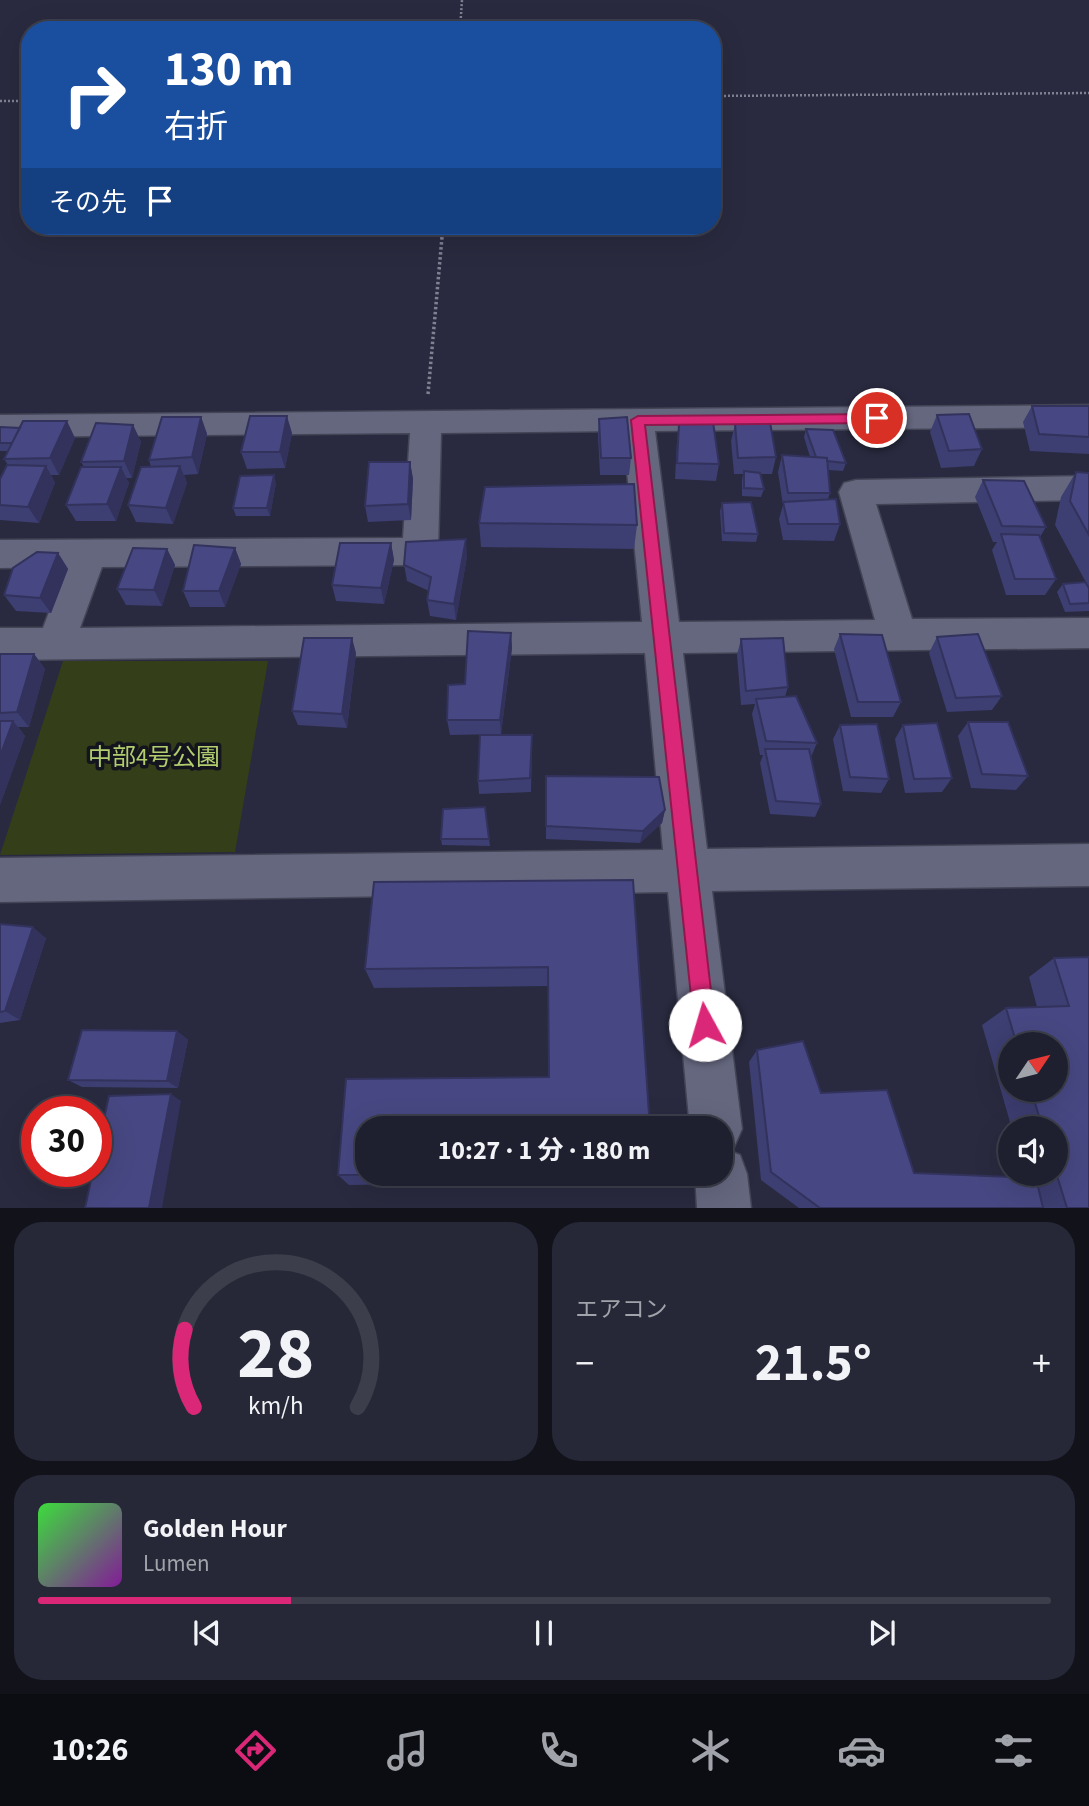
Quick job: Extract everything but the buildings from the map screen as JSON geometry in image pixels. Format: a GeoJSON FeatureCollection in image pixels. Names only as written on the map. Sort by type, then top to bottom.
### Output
{"type":"FeatureCollection","features":[{"type":"Feature","properties":{"kind":"street"},"geometry":{"type":"LineString","coordinates":[[0,426],[1089,416]]}},
{"type":"Feature","properties":{"kind":"street"},"geometry":{"type":"LineString","coordinates":[[638,420],[715,1116]]}},
{"type":"Feature","properties":{"kind":"street"},"geometry":{"type":"LineString","coordinates":[[0,554],[420,551],[426,422]]}},
{"type":"Feature","properties":{"kind":"street"},"geometry":{"type":"LineString","coordinates":[[898,635],[856,492],[1089,488]]}},
{"type":"Feature","properties":{"kind":"street"},"geometry":{"type":"LineString","coordinates":[[56,643],[89,553]]}},
{"type":"Feature","properties":{"kind":"street"},"geometry":{"type":"LineString","coordinates":[[0,644],[1089,633]]}},
{"type":"Feature","properties":{"kind":"street"},"geometry":{"type":"LineString","coordinates":[[0,880],[1089,865]]}},
{"type":"Feature","properties":{"kind":"street"},"geometry":{"type":"LineString","coordinates":[[722,1186],[724,1208]]}},
{"type":"Feature","properties":{"kind":"path"},"geometry":{"type":"LineString","coordinates":[[461,21],[462,0]]}},
{"type":"Feature","properties":{"kind":"path"},"geometry":{"type":"LineString","coordinates":[[721,96],[1089,93]]}},
{"type":"Feature","properties":{"kind":"path"},"geometry":{"type":"LineString","coordinates":[[0,101],[21,101]]}},
{"type":"Feature","properties":{"kind":"path"},"geometry":{"type":"LineString","coordinates":[[426,422],[442,235]]}},
{"type":"Feature","properties":{"kind":"green space","name":"中部4号公園"},"geometry":{"type":"Polygon","coordinates":[[[63,661],[268,661],[235,852],[0,855],[63,661]]]}},
{"type":"Feature","properties":{"kind":"route"},"geometry":{"type":"LineString","coordinates":[[705,1025],[638,420],[877,418]]}}]}
